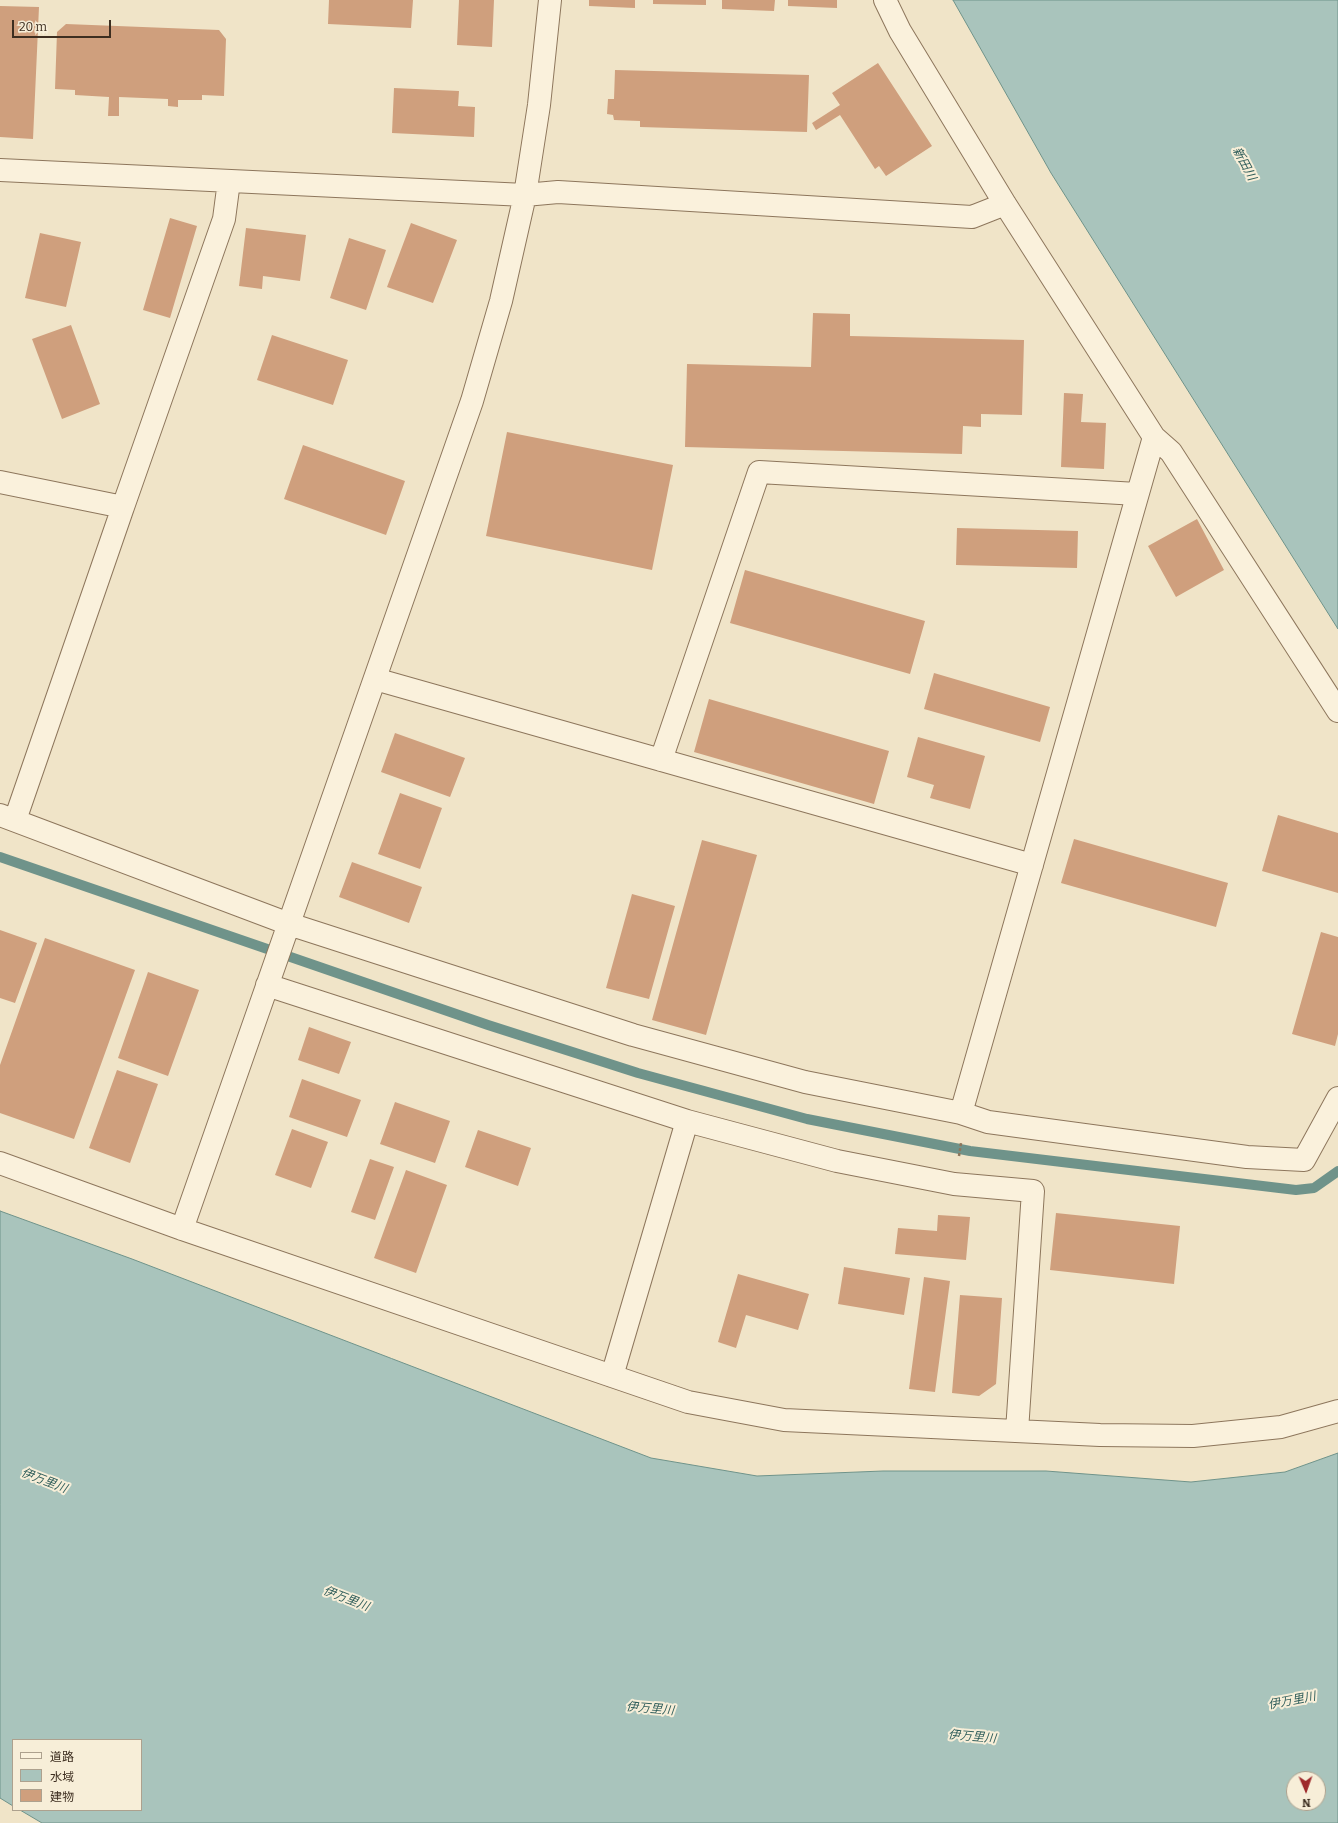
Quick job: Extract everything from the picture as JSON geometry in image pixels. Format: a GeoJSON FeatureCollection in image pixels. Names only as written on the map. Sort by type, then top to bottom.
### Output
{"type":"FeatureCollection","features":[{"type":"Feature","properties":{"kind":"street"},"geometry":{"type":"LineString","coordinates":[[182,1229],[472,401],[501,301],[525,195],[539,104],[550,0]]}},
{"type":"Feature","properties":{"kind":"street"},"geometry":{"type":"LineString","coordinates":[[885,0],[900,31],[1005,204],[1154,437],[1171,452],[1338,711]]}},
{"type":"Feature","properties":{"kind":"street"},"geometry":{"type":"LineString","coordinates":[[0,170],[525,195],[558,192],[972,217],[1005,204]]}},
{"type":"Feature","properties":{"kind":"street"},"geometry":{"type":"LineString","coordinates":[[229,181],[224,218],[123,507],[7,817],[289,924],[633,1035],[805,1082],[961,1113],[988,1122],[1247,1157],[1304,1160],[1338,1098]]}},
{"type":"Feature","properties":{"kind":"street"},"geometry":{"type":"LineString","coordinates":[[961,1113],[1154,437]]}},
{"type":"Feature","properties":{"kind":"street"},"geometry":{"type":"LineString","coordinates":[[661,760],[759,472],[1137,494]]}},
{"type":"Feature","properties":{"kind":"street"},"geometry":{"type":"LineString","coordinates":[[0,482],[123,507]]}},
{"type":"Feature","properties":{"kind":"street"},"geometry":{"type":"LineString","coordinates":[[375,678],[1032,865]]}},
{"type":"Feature","properties":{"kind":"street"},"geometry":{"type":"LineString","coordinates":[[267,985],[687,1121],[837,1161],[954,1184],[1032,1191],[1017,1431]]}},
{"type":"Feature","properties":{"kind":"street"},"geometry":{"type":"LineString","coordinates":[[612,1376],[687,1121]]}},
{"type":"Feature","properties":{"kind":"street"},"geometry":{"type":"LineString","coordinates":[[0,1163],[182,1229],[688,1402],[784,1420],[1100,1435],[1193,1436],[1281,1427],[1338,1411]]}},
{"type":"Feature","properties":{"kind":"path"},"geometry":{"type":"LineString","coordinates":[[958,1158],[961,1139]]}},
{"type":"Feature","properties":{"kind":"water","name":"新田川"},"geometry":{"type":"Polygon","coordinates":[[[953,0],[1338,0],[1338,629],[1051,173],[953,0]]]}},
{"type":"Feature","properties":{"kind":"water","name":"伊万里川"},"geometry":{"type":"Polygon","coordinates":[[[0,1211],[132,1259],[651,1458],[757,1476],[883,1471],[1046,1471],[1191,1482],[1285,1472],[1338,1453],[1338,1823],[42,1823],[22,1811],[142,1811],[142,1739],[12,1739],[12,1805],[0,1798],[0,1211]]]}},
{"type":"Feature","properties":{"kind":"building"},"geometry":{"type":"Polygon","coordinates":[[[329,0],[413,0],[411,28],[328,24],[329,0]]]}},
{"type":"Feature","properties":{"kind":"building"},"geometry":{"type":"Polygon","coordinates":[[[459,0],[494,0],[492,47],[457,45],[459,0]]]}},
{"type":"Feature","properties":{"kind":"building"},"geometry":{"type":"Polygon","coordinates":[[[589,0],[635,0],[635,8],[589,6],[589,0]]]}},
{"type":"Feature","properties":{"kind":"building"},"geometry":{"type":"Polygon","coordinates":[[[653,0],[706,0],[706,5],[653,4],[653,0]]]}},
{"type":"Feature","properties":{"kind":"building"},"geometry":{"type":"Polygon","coordinates":[[[722,0],[775,0],[774,11],[722,9],[722,0]]]}},
{"type":"Feature","properties":{"kind":"building"},"geometry":{"type":"Polygon","coordinates":[[[788,0],[837,0],[837,8],[788,6],[788,0]]]}},
{"type":"Feature","properties":{"kind":"building"},"geometry":{"type":"Polygon","coordinates":[[[0,6],[39,7],[33,139],[0,137],[0,6]]]}},
{"type":"Feature","properties":{"kind":"building"},"geometry":{"type":"Polygon","coordinates":[[[66,24],[219,30],[226,39],[224,96],[202,95],[202,100],[178,100],[178,107],[168,106],[168,99],[119,97],[119,116],[108,116],[109,97],[75,95],[75,90],[55,89],[57,32],[66,24]]]}},
{"type":"Feature","properties":{"kind":"building"},"geometry":{"type":"Polygon","coordinates":[[[878,63],[932,146],[886,176],[879,166],[875,169],[840,115],[816,130],[812,123],[840,105],[832,93],[878,63]]]}},
{"type":"Feature","properties":{"kind":"building"},"geometry":{"type":"Polygon","coordinates":[[[615,70],[809,75],[807,132],[640,127],[640,121],[614,120],[613,115],[607,114],[608,99],[614,99],[615,70]]]}},
{"type":"Feature","properties":{"kind":"building"},"geometry":{"type":"Polygon","coordinates":[[[394,88],[459,91],[458,106],[475,107],[474,137],[392,133],[394,88]]]}},
{"type":"Feature","properties":{"kind":"building"},"geometry":{"type":"Polygon","coordinates":[[[170,218],[197,226],[170,318],[143,310],[170,218]]]}},
{"type":"Feature","properties":{"kind":"building"},"geometry":{"type":"Polygon","coordinates":[[[411,223],[457,240],[433,303],[387,287],[411,223]]]}},
{"type":"Feature","properties":{"kind":"building"},"geometry":{"type":"Polygon","coordinates":[[[246,228],[306,235],[300,281],[263,276],[262,289],[239,286],[246,228]]]}},
{"type":"Feature","properties":{"kind":"building"},"geometry":{"type":"Polygon","coordinates":[[[40,233],[81,242],[66,307],[25,298],[40,233]]]}},
{"type":"Feature","properties":{"kind":"building"},"geometry":{"type":"Polygon","coordinates":[[[349,238],[386,250],[366,310],[330,298],[349,238]]]}},
{"type":"Feature","properties":{"kind":"building"},"geometry":{"type":"Polygon","coordinates":[[[813,313],[850,314],[850,336],[1024,340],[1022,415],[981,414],[981,427],[963,426],[962,454],[685,447],[687,364],[811,367],[813,313]]]}},
{"type":"Feature","properties":{"kind":"building"},"geometry":{"type":"Polygon","coordinates":[[[71,325],[100,404],[62,419],[32,339],[71,325]]]}},
{"type":"Feature","properties":{"kind":"building"},"geometry":{"type":"Polygon","coordinates":[[[272,335],[348,360],[333,405],[257,380],[272,335]]]}},
{"type":"Feature","properties":{"kind":"building"},"geometry":{"type":"Polygon","coordinates":[[[1064,393],[1083,394],[1081,422],[1106,423],[1104,469],[1061,467],[1064,393]]]}},
{"type":"Feature","properties":{"kind":"building"},"geometry":{"type":"Polygon","coordinates":[[[507,432],[673,465],[652,570],[486,536],[507,432]]]}},
{"type":"Feature","properties":{"kind":"building"},"geometry":{"type":"Polygon","coordinates":[[[303,445],[405,481],[386,535],[284,499],[303,445]]]}},
{"type":"Feature","properties":{"kind":"building"},"geometry":{"type":"Polygon","coordinates":[[[1197,519],[1224,570],[1176,597],[1148,546],[1197,519]]]}},
{"type":"Feature","properties":{"kind":"building"},"geometry":{"type":"Polygon","coordinates":[[[957,528],[1078,531],[1077,568],[956,565],[957,528]]]}},
{"type":"Feature","properties":{"kind":"building"},"geometry":{"type":"Polygon","coordinates":[[[745,570],[925,621],[910,674],[730,623],[745,570]]]}},
{"type":"Feature","properties":{"kind":"building"},"geometry":{"type":"Polygon","coordinates":[[[934,673],[1050,707],[1040,742],[924,709],[934,673]]]}},
{"type":"Feature","properties":{"kind":"building"},"geometry":{"type":"Polygon","coordinates":[[[709,699],[889,751],[874,804],[694,752],[709,699]]]}},
{"type":"Feature","properties":{"kind":"building"},"geometry":{"type":"Polygon","coordinates":[[[395,733],[465,758],[450,797],[381,772],[395,733]]]}},
{"type":"Feature","properties":{"kind":"building"},"geometry":{"type":"Polygon","coordinates":[[[918,737],[985,756],[970,809],[930,798],[934,785],[907,777],[918,737]]]}},
{"type":"Feature","properties":{"kind":"building"},"geometry":{"type":"Polygon","coordinates":[[[400,793],[442,808],[420,869],[378,854],[400,793]]]}},
{"type":"Feature","properties":{"kind":"building"},"geometry":{"type":"Polygon","coordinates":[[[1278,815],[1338,833],[1338,893],[1262,871],[1278,815]]]}},
{"type":"Feature","properties":{"kind":"building"},"geometry":{"type":"Polygon","coordinates":[[[1074,839],[1228,883],[1216,927],[1061,883],[1074,839]]]}},
{"type":"Feature","properties":{"kind":"building"},"geometry":{"type":"Polygon","coordinates":[[[702,840],[757,855],[706,1035],[652,1020],[702,840]]]}},
{"type":"Feature","properties":{"kind":"building"},"geometry":{"type":"Polygon","coordinates":[[[352,862],[422,887],[409,923],[339,897],[352,862]]]}},
{"type":"Feature","properties":{"kind":"building"},"geometry":{"type":"Polygon","coordinates":[[[632,894],[675,906],[649,999],[606,988],[632,894]]]}},
{"type":"Feature","properties":{"kind":"building"},"geometry":{"type":"Polygon","coordinates":[[[0,930],[37,943],[15,1003],[0,998],[0,930]]]}},
{"type":"Feature","properties":{"kind":"building"},"geometry":{"type":"Polygon","coordinates":[[[1321,932],[1338,937],[1338,1034],[1335,1046],[1292,1034],[1321,932]]]}},
{"type":"Feature","properties":{"kind":"building"},"geometry":{"type":"Polygon","coordinates":[[[45,938],[135,970],[74,1139],[0,1113],[0,1065],[45,938]]]}},
{"type":"Feature","properties":{"kind":"building"},"geometry":{"type":"Polygon","coordinates":[[[148,972],[199,990],[168,1076],[118,1058],[148,972]]]}},
{"type":"Feature","properties":{"kind":"building"},"geometry":{"type":"Polygon","coordinates":[[[309,1027],[351,1042],[339,1074],[298,1060],[309,1027]]]}},
{"type":"Feature","properties":{"kind":"building"},"geometry":{"type":"Polygon","coordinates":[[[117,1070],[158,1084],[130,1163],[89,1148],[117,1070]]]}},
{"type":"Feature","properties":{"kind":"building"},"geometry":{"type":"Polygon","coordinates":[[[302,1079],[361,1100],[347,1137],[289,1117],[302,1079]]]}},
{"type":"Feature","properties":{"kind":"building"},"geometry":{"type":"Polygon","coordinates":[[[395,1102],[450,1121],[435,1163],[380,1144],[395,1102]]]}},
{"type":"Feature","properties":{"kind":"building"},"geometry":{"type":"Polygon","coordinates":[[[292,1129],[328,1142],[311,1188],[275,1175],[292,1129]]]}},
{"type":"Feature","properties":{"kind":"building"},"geometry":{"type":"Polygon","coordinates":[[[478,1130],[531,1148],[518,1186],[465,1167],[478,1130]]]}},
{"type":"Feature","properties":{"kind":"building"},"geometry":{"type":"Polygon","coordinates":[[[370,1159],[394,1167],[375,1220],[351,1212],[370,1159]]]}},
{"type":"Feature","properties":{"kind":"building"},"geometry":{"type":"Polygon","coordinates":[[[406,1170],[447,1185],[416,1273],[374,1258],[406,1170]]]}},
{"type":"Feature","properties":{"kind":"building"},"geometry":{"type":"Polygon","coordinates":[[[1056,1213],[1180,1226],[1174,1284],[1050,1270],[1056,1213]]]}},
{"type":"Feature","properties":{"kind":"building"},"geometry":{"type":"Polygon","coordinates":[[[938,1215],[970,1217],[966,1260],[895,1254],[898,1228],[937,1231],[938,1215]]]}},
{"type":"Feature","properties":{"kind":"building"},"geometry":{"type":"Polygon","coordinates":[[[844,1267],[910,1278],[904,1315],[838,1304],[844,1267]]]}},
{"type":"Feature","properties":{"kind":"building"},"geometry":{"type":"Polygon","coordinates":[[[738,1274],[809,1294],[798,1330],[746,1315],[736,1348],[718,1342],[738,1274]]]}},
{"type":"Feature","properties":{"kind":"building"},"geometry":{"type":"Polygon","coordinates":[[[924,1277],[950,1281],[935,1392],[909,1389],[924,1277]]]}},
{"type":"Feature","properties":{"kind":"building"},"geometry":{"type":"Polygon","coordinates":[[[960,1295],[1002,1298],[996,1384],[979,1396],[952,1393],[960,1295]]]}},
{"type":"Feature","properties":{"kind":"waterway"},"geometry":{"type":"LineString","coordinates":[[0,857],[488,1025],[638,1073],[807,1119],[970,1151],[1296,1190],[1314,1188],[1338,1171]]}}]}
